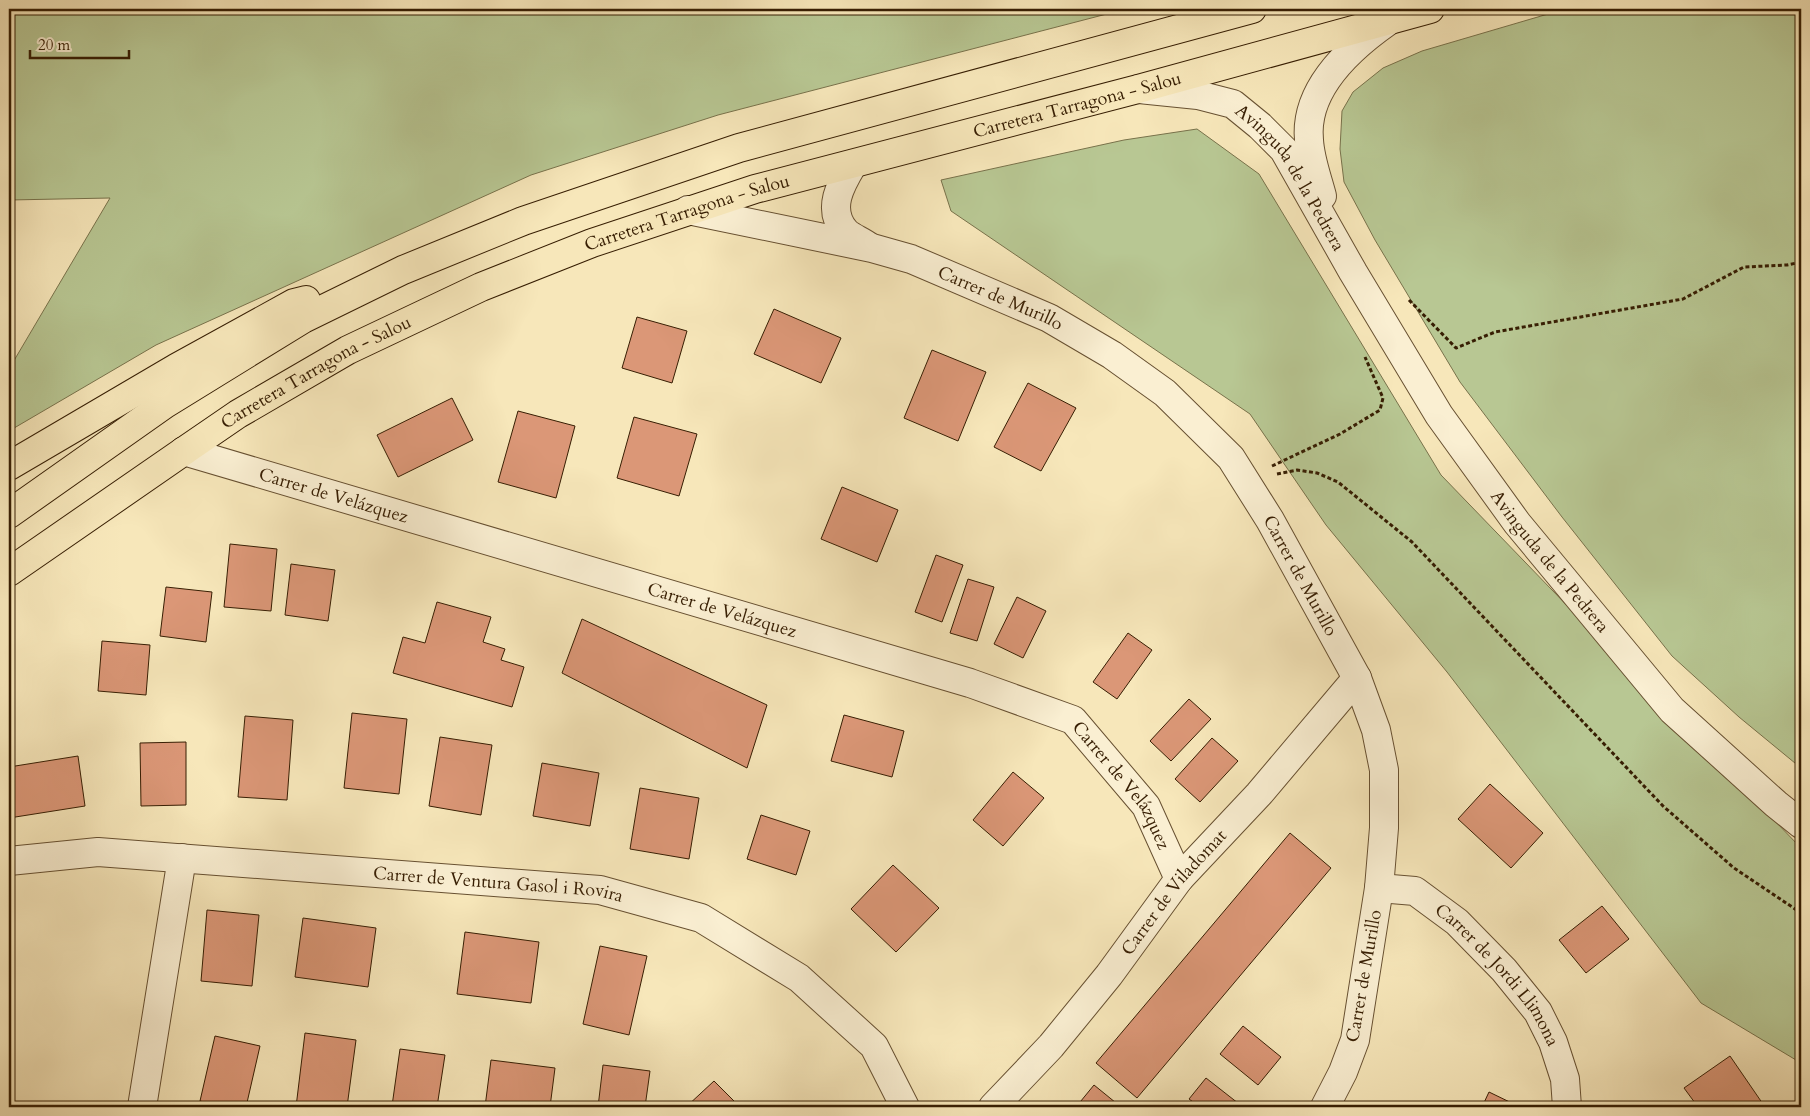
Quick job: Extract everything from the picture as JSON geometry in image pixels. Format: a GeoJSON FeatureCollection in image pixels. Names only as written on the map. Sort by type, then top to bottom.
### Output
{"type":"FeatureCollection","features":[{"type":"Feature","properties":{"kind":"main road"},"geometry":{"type":"LineString","coordinates":[[9,514],[173,399],[302,319],[403,270],[523,221],[739,148],[1252,9]]}},
{"type":"Feature","properties":{"kind":"main road","name":"Carretera Tarragona - Salou"},"geometry":{"type":"LineString","coordinates":[[9,572],[238,414],[348,350],[481,288],[592,243],[755,189],[1138,89],[1430,9]]}},
{"type":"Feature","properties":{"kind":"main road"},"geometry":{"type":"LineString","coordinates":[[9,466],[176,368],[294,303],[403,270]]}},
{"type":"Feature","properties":{"kind":"street","name":"Avinguda de la Pedrera"},"geometry":{"type":"LineString","coordinates":[[1347,260],[1312,164],[1308,138],[1312,109],[1338,64],[1358,42],[1387,22]]}},
{"type":"Feature","properties":{"kind":"street","name":"Avinguda de la Pedrera"},"geometry":{"type":"LineString","coordinates":[[1138,89],[1198,95],[1232,104],[1260,126],[1284,150],[1347,260],[1440,415],[1516,523],[1672,710],[1776,804],[1801,824]]}},
{"type":"Feature","properties":{"kind":"street","name":"Carrer de Murillo"},"geometry":{"type":"LineString","coordinates":[[853,164],[839,188],[835,210],[845,231],[872,248]]}},
{"type":"Feature","properties":{"kind":"street","name":"Carrer de Murillo"},"geometry":{"type":"LineString","coordinates":[[688,210],[872,248],[911,259],[970,282],[1049,318],[1112,355],[1165,393],[1231,458],[1270,520],[1358,678],[1376,730],[1384,770],[1384,828],[1379,888],[1355,1040],[1343,1072],[1325,1107]]}},
{"type":"Feature","properties":{"kind":"street","name":"Carrer de Velázquez"},"geometry":{"type":"LineString","coordinates":[[184,451],[970,683],[1073,720],[1146,806],[1179,878]]}},
{"type":"Feature","properties":{"kind":"street","name":"Carrer de Viladomat"},"geometry":{"type":"LineString","coordinates":[[993,1107],[1051,1046],[1104,982],[1179,878],[1259,794],[1358,678]]}},
{"type":"Feature","properties":{"kind":"street","name":"Carrer de Ventura Gasol i Rovira"},"geometry":{"type":"LineString","coordinates":[[9,861],[98,852],[600,890],[701,918],[799,978],[874,1046],[905,1107]]}},
{"type":"Feature","properties":{"kind":"street"},"geometry":{"type":"LineString","coordinates":[[142,1107],[182,858]]}},
{"type":"Feature","properties":{"kind":"street","name":"Carrer de Jordi Llimona"},"geometry":{"type":"LineString","coordinates":[[1379,888],[1414,891],[1457,922],[1504,970],[1538,1012],[1553,1042],[1565,1080],[1567,1107]]}},
{"type":"Feature","properties":{"kind":"path"},"geometry":{"type":"LineString","coordinates":[[1407,299],[1456,348],[1495,332],[1683,299],[1744,267],[1787,266],[1801,262]]}},
{"type":"Feature","properties":{"kind":"path"},"geometry":{"type":"LineString","coordinates":[[1244,479],[1340,434],[1380,410],[1383,398],[1364,353]]}},
{"type":"Feature","properties":{"kind":"path"},"geometry":{"type":"LineString","coordinates":[[1244,479],[1298,470],[1317,473],[1338,482],[1412,542],[1663,806],[1734,868],[1801,913]]}},
{"type":"Feature","properties":{"kind":"green space"},"geometry":{"type":"Polygon","coordinates":[[[9,9],[1126,9],[718,115],[531,175],[156,345],[9,431],[9,369],[110,198],[9,200],[9,9]]]}},
{"type":"Feature","properties":{"kind":"green space"},"geometry":{"type":"Polygon","coordinates":[[[1565,9],[1801,9],[1801,768],[1739,717],[1672,656],[1562,517],[1460,382],[1375,240],[1344,182],[1340,149],[1342,111],[1353,92],[1383,68],[1422,51],[1565,9]]]}},
{"type":"Feature","properties":{"kind":"green space"},"geometry":{"type":"Polygon","coordinates":[[[1197,129],[1259,174],[1441,475],[1801,848],[1801,1063],[1701,1003],[1447,672],[1326,525],[1250,414],[951,211],[941,180],[1124,140],[1197,129]]]}},
{"type":"Feature","properties":{"kind":"building"},"geometry":{"type":"Polygon","coordinates":[[[774,309],[841,338],[821,383],[754,354],[774,309]]]}},
{"type":"Feature","properties":{"kind":"building"},"geometry":{"type":"Polygon","coordinates":[[[637,317],[687,331],[672,383],[622,368],[637,317]]]}},
{"type":"Feature","properties":{"kind":"building"},"geometry":{"type":"Polygon","coordinates":[[[932,350],[986,372],[958,441],[904,418],[932,350]]]}},
{"type":"Feature","properties":{"kind":"building"},"geometry":{"type":"Polygon","coordinates":[[[1028,383],[1076,408],[1041,471],[994,447],[1028,383]]]}},
{"type":"Feature","properties":{"kind":"building"},"geometry":{"type":"Polygon","coordinates":[[[452,398],[473,440],[398,477],[377,435],[452,398]]]}},
{"type":"Feature","properties":{"kind":"building"},"geometry":{"type":"Polygon","coordinates":[[[518,411],[575,426],[556,498],[498,482],[518,411]]]}},
{"type":"Feature","properties":{"kind":"building"},"geometry":{"type":"Polygon","coordinates":[[[634,417],[697,434],[679,496],[617,478],[634,417]]]}},
{"type":"Feature","properties":{"kind":"building"},"geometry":{"type":"Polygon","coordinates":[[[842,487],[898,510],[877,562],[821,539],[842,487]]]}},
{"type":"Feature","properties":{"kind":"building"},"geometry":{"type":"Polygon","coordinates":[[[230,544],[277,549],[271,611],[224,607],[230,544]]]}},
{"type":"Feature","properties":{"kind":"building"},"geometry":{"type":"Polygon","coordinates":[[[936,555],[963,565],[942,622],[915,612],[936,555]]]}},
{"type":"Feature","properties":{"kind":"building"},"geometry":{"type":"Polygon","coordinates":[[[291,564],[335,570],[328,621],[285,615],[291,564]]]}},
{"type":"Feature","properties":{"kind":"building"},"geometry":{"type":"Polygon","coordinates":[[[968,579],[994,587],[977,641],[950,633],[968,579]]]}},
{"type":"Feature","properties":{"kind":"building"},"geometry":{"type":"Polygon","coordinates":[[[166,587],[212,592],[206,642],[160,636],[166,587]]]}},
{"type":"Feature","properties":{"kind":"building"},"geometry":{"type":"Polygon","coordinates":[[[1017,597],[1046,611],[1023,658],[994,644],[1017,597]]]}},
{"type":"Feature","properties":{"kind":"building"},"geometry":{"type":"Polygon","coordinates":[[[437,602],[491,617],[483,642],[505,649],[501,660],[524,667],[512,707],[393,673],[403,637],[425,643],[437,602]]]}},
{"type":"Feature","properties":{"kind":"building"},"geometry":{"type":"Polygon","coordinates":[[[582,619],[767,705],[747,768],[562,673],[582,619]]]}},
{"type":"Feature","properties":{"kind":"building"},"geometry":{"type":"Polygon","coordinates":[[[1128,633],[1152,650],[1117,699],[1093,682],[1128,633]]]}},
{"type":"Feature","properties":{"kind":"building"},"geometry":{"type":"Polygon","coordinates":[[[102,641],[150,645],[146,695],[98,691],[102,641]]]}},
{"type":"Feature","properties":{"kind":"building"},"geometry":{"type":"Polygon","coordinates":[[[1189,699],[1211,719],[1171,761],[1150,741],[1189,699]]]}},
{"type":"Feature","properties":{"kind":"building"},"geometry":{"type":"Polygon","coordinates":[[[352,713],[407,719],[399,794],[344,788],[352,713]]]}},
{"type":"Feature","properties":{"kind":"building"},"geometry":{"type":"Polygon","coordinates":[[[844,715],[904,731],[892,777],[831,761],[844,715]]]}},
{"type":"Feature","properties":{"kind":"building"},"geometry":{"type":"Polygon","coordinates":[[[245,716],[293,720],[287,800],[238,797],[245,716]]]}},
{"type":"Feature","properties":{"kind":"building"},"geometry":{"type":"Polygon","coordinates":[[[440,737],[492,745],[481,815],[429,806],[440,737]]]}},
{"type":"Feature","properties":{"kind":"building"},"geometry":{"type":"Polygon","coordinates":[[[1212,738],[1238,761],[1200,802],[1175,779],[1212,738]]]}},
{"type":"Feature","properties":{"kind":"building"},"geometry":{"type":"Polygon","coordinates":[[[186,742],[186,805],[141,806],[140,743],[186,742]]]}},
{"type":"Feature","properties":{"kind":"building"},"geometry":{"type":"Polygon","coordinates":[[[78,756],[85,806],[9,818],[9,767],[78,756]]]}},
{"type":"Feature","properties":{"kind":"building"},"geometry":{"type":"Polygon","coordinates":[[[542,763],[599,773],[590,826],[533,816],[542,763]]]}},
{"type":"Feature","properties":{"kind":"building"},"geometry":{"type":"Polygon","coordinates":[[[1013,772],[1044,798],[1003,846],[973,820],[1013,772]]]}},
{"type":"Feature","properties":{"kind":"building"},"geometry":{"type":"Polygon","coordinates":[[[1490,784],[1543,833],[1511,868],[1458,819],[1490,784]]]}},
{"type":"Feature","properties":{"kind":"building"},"geometry":{"type":"Polygon","coordinates":[[[640,788],[699,798],[689,859],[630,849],[640,788]]]}},
{"type":"Feature","properties":{"kind":"building"},"geometry":{"type":"Polygon","coordinates":[[[761,815],[810,831],[796,875],[747,859],[761,815]]]}},
{"type":"Feature","properties":{"kind":"building"},"geometry":{"type":"Polygon","coordinates":[[[1290,833],[1331,868],[1137,1098],[1096,1063],[1290,833]]]}},
{"type":"Feature","properties":{"kind":"building"},"geometry":{"type":"Polygon","coordinates":[[[893,865],[939,908],[896,952],[851,909],[893,865]]]}},
{"type":"Feature","properties":{"kind":"building"},"geometry":{"type":"Polygon","coordinates":[[[1602,906],[1629,939],[1586,973],[1559,940],[1602,906]]]}},
{"type":"Feature","properties":{"kind":"building"},"geometry":{"type":"Polygon","coordinates":[[[207,910],[259,915],[252,986],[201,981],[207,910]]]}},
{"type":"Feature","properties":{"kind":"building"},"geometry":{"type":"Polygon","coordinates":[[[303,918],[376,928],[368,987],[295,977],[303,918]]]}},
{"type":"Feature","properties":{"kind":"building"},"geometry":{"type":"Polygon","coordinates":[[[465,932],[539,942],[531,1003],[457,994],[465,932]]]}},
{"type":"Feature","properties":{"kind":"building"},"geometry":{"type":"Polygon","coordinates":[[[600,946],[647,956],[629,1035],[583,1024],[600,946]]]}},
{"type":"Feature","properties":{"kind":"building"},"geometry":{"type":"Polygon","coordinates":[[[1243,1026],[1281,1057],[1258,1085],[1220,1054],[1243,1026]]]}},
{"type":"Feature","properties":{"kind":"building"},"geometry":{"type":"Polygon","coordinates":[[[305,1033],[356,1040],[347,1107],[296,1107],[305,1033]]]}},
{"type":"Feature","properties":{"kind":"building"},"geometry":{"type":"Polygon","coordinates":[[[215,1036],[260,1046],[246,1107],[225,1107],[200,1101],[215,1036]]]}},
{"type":"Feature","properties":{"kind":"building"},"geometry":{"type":"Polygon","coordinates":[[[400,1049],[445,1055],[437,1107],[392,1106],[400,1049]]]}},
{"type":"Feature","properties":{"kind":"building"},"geometry":{"type":"Polygon","coordinates":[[[1730,1056],[1765,1107],[1698,1107],[1684,1088],[1730,1056]]]}},
{"type":"Feature","properties":{"kind":"building"},"geometry":{"type":"Polygon","coordinates":[[[491,1060],[555,1068],[550,1107],[485,1107],[491,1060]]]}},
{"type":"Feature","properties":{"kind":"building"},"geometry":{"type":"Polygon","coordinates":[[[603,1065],[650,1071],[645,1107],[598,1107],[603,1065]]]}},
{"type":"Feature","properties":{"kind":"building"},"geometry":{"type":"Polygon","coordinates":[[[1206,1078],[1243,1107],[1200,1107],[1189,1099],[1206,1078]]]}},
{"type":"Feature","properties":{"kind":"building"},"geometry":{"type":"Polygon","coordinates":[[[714,1081],[740,1107],[686,1107],[714,1081]]]}},
{"type":"Feature","properties":{"kind":"building"},"geometry":{"type":"Polygon","coordinates":[[[1094,1085],[1121,1107],[1076,1107],[1094,1085]]]}},
{"type":"Feature","properties":{"kind":"building"},"geometry":{"type":"Polygon","coordinates":[[[1489,1092],[1520,1107],[1482,1107],[1489,1092]]]}}]}
